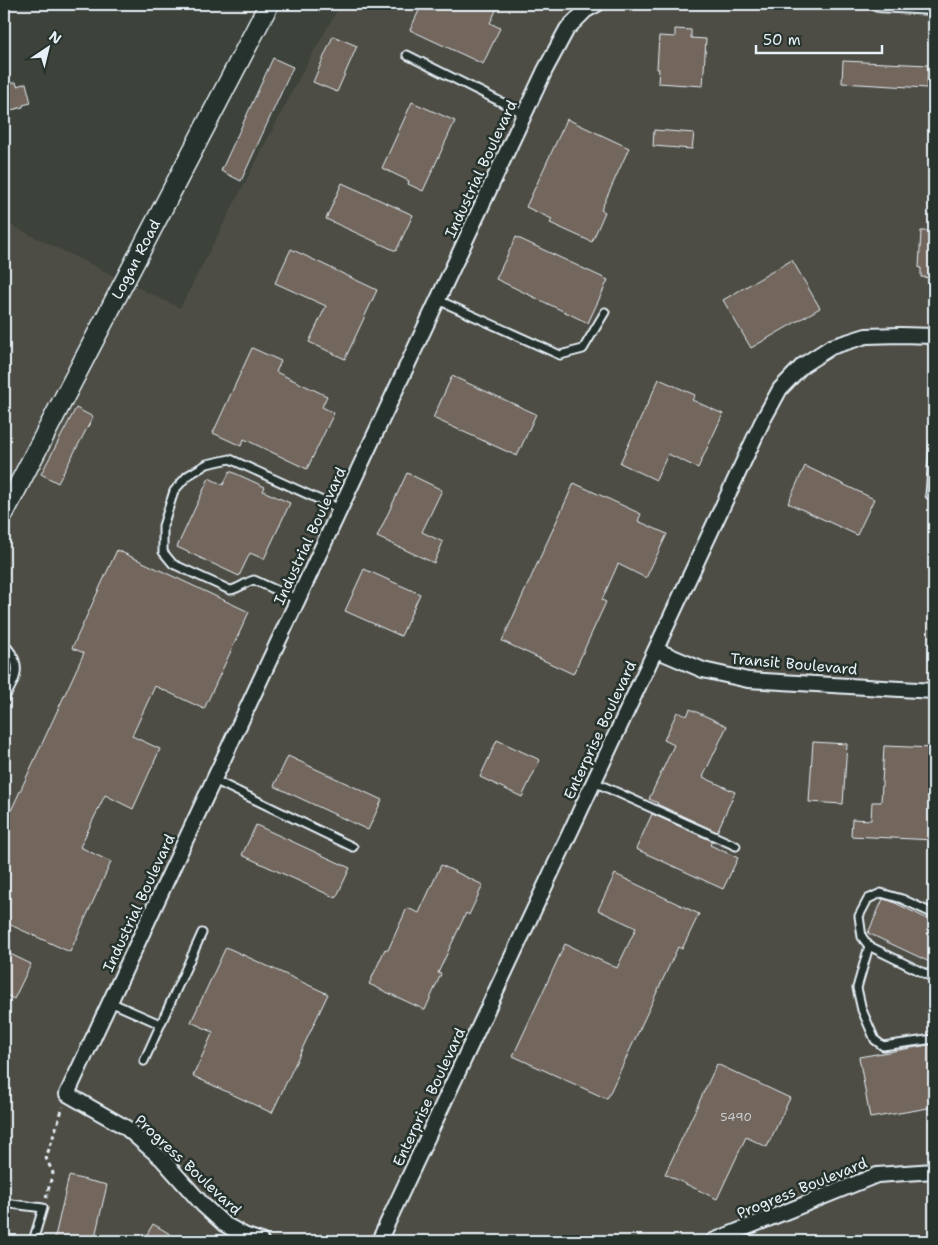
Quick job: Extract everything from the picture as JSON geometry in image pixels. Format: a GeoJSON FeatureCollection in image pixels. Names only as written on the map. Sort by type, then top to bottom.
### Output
{"type":"FeatureCollection","features":[{"type":"Feature","properties":{"kind":"street","name":"Logan Road"},"geometry":{"type":"LineString","coordinates":[[4,513],[269,4]]}},
{"type":"Feature","properties":{"kind":"street","name":"Industrial Boulevard"},"geometry":{"type":"LineString","coordinates":[[68,1094],[545,70],[567,29],[586,10],[597,4]]}},
{"type":"Feature","properties":{"kind":"street"},"geometry":{"type":"LineString","coordinates":[[878,4],[934,7]]}},
{"type":"Feature","properties":{"kind":"street","name":"Enterprise Boulevard"},"geometry":{"type":"LineString","coordinates":[[379,1241],[762,422],[780,389],[803,365],[831,347],[866,336],[934,336]]}},
{"type":"Feature","properties":{"kind":"street","name":"Transit Boulevard"},"geometry":{"type":"LineString","coordinates":[[656,650],[702,670],[748,680],[934,691]]}},
{"type":"Feature","properties":{"kind":"street","name":"Progress Boulevard"},"geometry":{"type":"LineString","coordinates":[[68,1094],[125,1127],[162,1159],[224,1224],[244,1236],[261,1241]]}},
{"type":"Feature","properties":{"kind":"street","name":"Progress Boulevard"},"geometry":{"type":"LineString","coordinates":[[714,1241],[877,1175],[934,1171]]}},
{"type":"Feature","properties":{"kind":"lane"},"geometry":{"type":"LineString","coordinates":[[407,55],[524,114]]}},
{"type":"Feature","properties":{"kind":"lane"},"geometry":{"type":"LineString","coordinates":[[438,300],[560,355],[583,349],[605,312]]}},
{"type":"Feature","properties":{"kind":"lane"},"geometry":{"type":"LineString","coordinates":[[930,496],[934,443]]}},
{"type":"Feature","properties":{"kind":"lane"},"geometry":{"type":"LineString","coordinates":[[298,600],[254,580],[235,590],[230,590],[173,564],[163,552],[163,526],[174,491],[186,476],[207,464],[230,459],[340,509]]}},
{"type":"Feature","properties":{"kind":"lane"},"geometry":{"type":"LineString","coordinates":[[4,645],[8,648],[16,662],[15,678],[4,699]]}},
{"type":"Feature","properties":{"kind":"lane"},"geometry":{"type":"LineString","coordinates":[[214,780],[353,847]]}},
{"type":"Feature","properties":{"kind":"lane"},"geometry":{"type":"LineString","coordinates":[[594,782],[736,846]]}},
{"type":"Feature","properties":{"kind":"lane"},"geometry":{"type":"LineString","coordinates":[[934,914],[902,898],[881,893],[868,899],[859,916],[862,936],[869,946],[934,978]]}},
{"type":"Feature","properties":{"kind":"lane"},"geometry":{"type":"LineString","coordinates":[[144,1061],[202,933]]}},
{"type":"Feature","properties":{"kind":"lane"},"geometry":{"type":"LineString","coordinates":[[869,946],[857,988],[862,1010],[875,1040],[883,1046],[934,1039]]}},
{"type":"Feature","properties":{"kind":"lane"},"geometry":{"type":"LineString","coordinates":[[110,1002],[160,1024]]}},
{"type":"Feature","properties":{"kind":"lane"},"geometry":{"type":"LineString","coordinates":[[4,1203],[43,1208],[33,1241]]}},
{"type":"Feature","properties":{"kind":"path"},"geometry":{"type":"LineString","coordinates":[[43,1208],[53,1173],[46,1158],[68,1094]]}},
{"type":"Feature","properties":{"kind":"shaded area"},"geometry":{"type":"Polygon","coordinates":[[[341,4],[934,4],[934,1241],[4,1241],[4,222],[180,308],[305,67],[341,4]]]}},
{"type":"Feature","properties":{"kind":"building"},"geometry":{"type":"Polygon","coordinates":[[[422,4],[499,4],[490,23],[500,28],[483,64],[410,30],[422,4]]]}},
{"type":"Feature","properties":{"kind":"building"},"geometry":{"type":"Polygon","coordinates":[[[675,29],[691,30],[691,38],[706,39],[703,86],[658,83],[659,36],[675,37],[675,29]]]}},
{"type":"Feature","properties":{"kind":"building"},"geometry":{"type":"Polygon","coordinates":[[[333,36],[357,46],[337,92],[313,82],[333,36]]]}},
{"type":"Feature","properties":{"kind":"building"},"geometry":{"type":"Polygon","coordinates":[[[273,58],[293,67],[241,181],[221,171],[273,58]]]}},
{"type":"Feature","properties":{"kind":"building"},"geometry":{"type":"Polygon","coordinates":[[[843,61],[928,65],[927,88],[842,83],[843,61]]]}},
{"type":"Feature","properties":{"kind":"building"},"geometry":{"type":"Polygon","coordinates":[[[16,82],[17,86],[26,83],[31,103],[4,112],[4,85],[16,82]]]}},
{"type":"Feature","properties":{"kind":"building"},"geometry":{"type":"Polygon","coordinates":[[[412,102],[455,121],[423,191],[408,184],[409,181],[382,168],[412,102]]]}},
{"type":"Feature","properties":{"kind":"building"},"geometry":{"type":"Polygon","coordinates":[[[567,119],[629,148],[601,210],[605,212],[592,242],[550,223],[552,219],[526,207],[567,119]]]}},
{"type":"Feature","properties":{"kind":"building"},"geometry":{"type":"Polygon","coordinates":[[[654,130],[694,133],[692,149],[653,146],[654,130]]]}},
{"type":"Feature","properties":{"kind":"building"},"geometry":{"type":"Polygon","coordinates":[[[342,183],[413,215],[396,251],[326,219],[342,183]]]}},
{"type":"Feature","properties":{"kind":"building"},"geometry":{"type":"Polygon","coordinates":[[[921,231],[934,231],[934,278],[921,277],[921,268],[919,268],[921,231]]]}},
{"type":"Feature","properties":{"kind":"building"},"geometry":{"type":"Polygon","coordinates":[[[516,237],[608,280],[588,323],[496,279],[516,237]]]}},
{"type":"Feature","properties":{"kind":"building"},"geometry":{"type":"Polygon","coordinates":[[[291,249],[377,290],[345,359],[309,342],[326,306],[275,283],[291,249]]]}},
{"type":"Feature","properties":{"kind":"building"},"geometry":{"type":"Polygon","coordinates":[[[792,260],[820,308],[751,348],[723,300],[792,260]]]}},
{"type":"Feature","properties":{"kind":"building"},"geometry":{"type":"Polygon","coordinates":[[[252,348],[281,361],[276,372],[327,396],[322,407],[334,413],[307,469],[244,439],[241,446],[213,433],[252,348]]]}},
{"type":"Feature","properties":{"kind":"building"},"geometry":{"type":"Polygon","coordinates":[[[452,376],[536,414],[517,456],[433,418],[452,376]]]}},
{"type":"Feature","properties":{"kind":"building"},"geometry":{"type":"Polygon","coordinates":[[[659,379],[695,395],[692,400],[723,414],[698,468],[668,454],[656,480],[620,463],[659,379]]]}},
{"type":"Feature","properties":{"kind":"building"},"geometry":{"type":"Polygon","coordinates":[[[76,408],[93,417],[58,483],[41,474],[76,408]]]}},
{"type":"Feature","properties":{"kind":"building"},"geometry":{"type":"Polygon","coordinates":[[[805,466],[874,499],[857,535],[788,503],[805,466]]]}},
{"type":"Feature","properties":{"kind":"building"},"geometry":{"type":"Polygon","coordinates":[[[230,471],[265,487],[263,491],[290,503],[264,559],[250,553],[239,576],[177,547],[209,478],[223,485],[230,471]]]}},
{"type":"Feature","properties":{"kind":"building"},"geometry":{"type":"Polygon","coordinates":[[[407,473],[442,490],[422,532],[443,542],[434,563],[377,537],[407,473]]]}},
{"type":"Feature","properties":{"kind":"building"},"geometry":{"type":"Polygon","coordinates":[[[574,483],[641,514],[638,521],[667,534],[646,578],[618,564],[602,600],[606,602],[573,674],[502,641],[574,483]]]}},
{"type":"Feature","properties":{"kind":"building"},"geometry":{"type":"Polygon","coordinates":[[[117,550],[249,612],[204,709],[155,686],[132,736],[160,749],[133,809],[105,795],[80,847],[111,862],[70,952],[4,922],[4,812],[9,815],[84,653],[72,648],[117,550]]]}},
{"type":"Feature","properties":{"kind":"building"},"geometry":{"type":"Polygon","coordinates":[[[364,569],[420,594],[401,636],[345,611],[364,569]]]}},
{"type":"Feature","properties":{"kind":"building"},"geometry":{"type":"Polygon","coordinates":[[[690,709],[727,726],[703,777],[735,792],[717,832],[649,799],[674,745],[664,740],[677,712],[687,716],[690,709]]]}},
{"type":"Feature","properties":{"kind":"building"},"geometry":{"type":"Polygon","coordinates":[[[497,740],[540,760],[522,797],[480,777],[497,740]]]}},
{"type":"Feature","properties":{"kind":"building"},"geometry":{"type":"Polygon","coordinates":[[[813,742],[847,744],[843,804],[809,802],[813,742]]]}},
{"type":"Feature","properties":{"kind":"building"},"geometry":{"type":"Polygon","coordinates":[[[884,746],[934,748],[934,840],[851,836],[852,819],[871,820],[872,802],[881,802],[884,746]]]}},
{"type":"Feature","properties":{"kind":"building"},"geometry":{"type":"Polygon","coordinates":[[[288,756],[382,800],[368,830],[274,786],[288,756]]]}},
{"type":"Feature","properties":{"kind":"building"},"geometry":{"type":"Polygon","coordinates":[[[652,814],[712,841],[710,845],[738,858],[723,889],[636,849],[652,814]]]}},
{"type":"Feature","properties":{"kind":"building"},"geometry":{"type":"Polygon","coordinates":[[[256,825],[350,868],[336,898],[242,855],[256,825]]]}},
{"type":"Feature","properties":{"kind":"building"},"geometry":{"type":"Polygon","coordinates":[[[441,865],[483,885],[469,915],[466,913],[438,973],[441,974],[425,1010],[369,984],[385,949],[388,950],[407,908],[419,913],[441,865]]]}},
{"type":"Feature","properties":{"kind":"building"},"geometry":{"type":"Polygon","coordinates":[[[615,874],[699,914],[682,949],[678,947],[607,1099],[513,1056],[565,944],[617,968],[636,928],[598,910],[615,874]]]}},
{"type":"Feature","properties":{"kind":"building"},"geometry":{"type":"Polygon","coordinates":[[[883,899],[934,922],[934,964],[868,933],[883,899]]]}},
{"type":"Feature","properties":{"kind":"building"},"geometry":{"type":"Polygon","coordinates":[[[226,947],[328,994],[272,1113],[193,1076],[213,1032],[191,1022],[226,947]]]}},
{"type":"Feature","properties":{"kind":"building"},"geometry":{"type":"Polygon","coordinates":[[[4,951],[31,964],[14,999],[4,994],[4,951]]]}},
{"type":"Feature","properties":{"kind":"building"},"geometry":{"type":"Polygon","coordinates":[[[934,1044],[934,1107],[870,1118],[859,1057],[934,1044]]]}},
{"type":"Feature","properties":{"kind":"building"},"geometry":{"type":"Polygon","coordinates":[[[717,1064],[790,1098],[767,1147],[746,1137],[717,1199],[665,1174],[717,1064]]]}},
{"type":"Feature","properties":{"kind":"building"},"geometry":{"type":"Polygon","coordinates":[[[69,1176],[107,1185],[94,1241],[54,1241],[69,1176]]]}},
{"type":"Feature","properties":{"kind":"building"},"geometry":{"type":"Polygon","coordinates":[[[153,1224],[182,1241],[143,1241],[153,1224]]]}}]}
